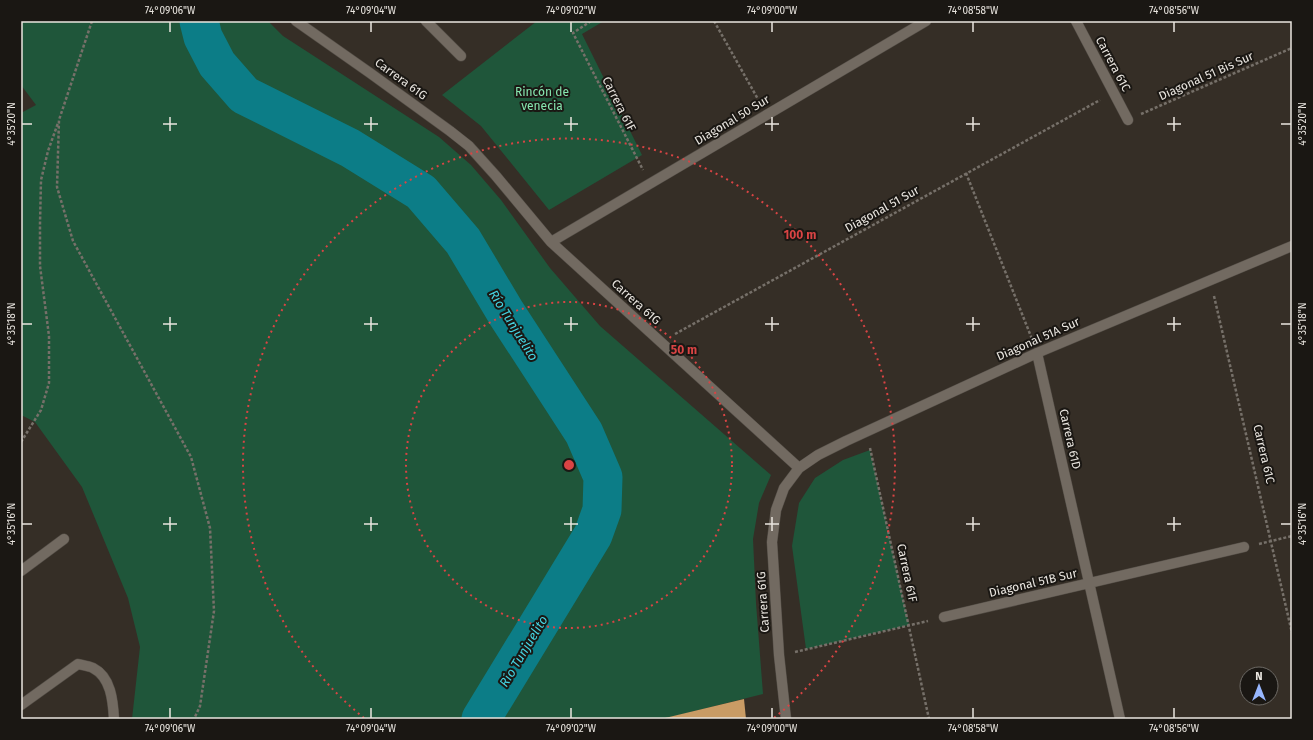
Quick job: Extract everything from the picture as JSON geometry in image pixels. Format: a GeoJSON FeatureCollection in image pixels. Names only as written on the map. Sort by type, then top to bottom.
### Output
{"type":"FeatureCollection","features":[{"type":"Feature","properties":{"kind":"street","name":"Carrera 61G"},"geometry":{"type":"LineString","coordinates":[[296,21],[469,146],[551,242],[799,468],[784,488],[776,510],[772,542],[779,655],[786,719]]}},
{"type":"Feature","properties":{"kind":"street"},"geometry":{"type":"LineString","coordinates":[[426,21],[461,56]]}},
{"type":"Feature","properties":{"kind":"street","name":"Diagonal 50 Sur"},"geometry":{"type":"LineString","coordinates":[[551,242],[926,21]]}},
{"type":"Feature","properties":{"kind":"street","name":"Carrera 61C"},"geometry":{"type":"LineString","coordinates":[[1076,21],[1128,120]]}},
{"type":"Feature","properties":{"kind":"street","name":"Diagonal 51A Sur"},"geometry":{"type":"LineString","coordinates":[[799,468],[818,455],[1037,353],[1292,246]]}},
{"type":"Feature","properties":{"kind":"street","name":"Carrera 61D"},"geometry":{"type":"LineString","coordinates":[[1037,353],[1120,719]]}},
{"type":"Feature","properties":{"kind":"street"},"geometry":{"type":"LineString","coordinates":[[21,571],[64,538]]}},
{"type":"Feature","properties":{"kind":"street","name":"Diagonal 51B Sur"},"geometry":{"type":"LineString","coordinates":[[944,617],[1244,547]]}},
{"type":"Feature","properties":{"kind":"street"},"geometry":{"type":"LineString","coordinates":[[21,705],[78,664],[93,668],[104,678],[110,687],[114,719]]}},
{"type":"Feature","properties":{"kind":"path"},"geometry":{"type":"LineString","coordinates":[[21,442],[41,410],[49,383],[49,336],[40,266],[41,180],[48,151],[92,21]]}},
{"type":"Feature","properties":{"kind":"path","name":"Carrera 61F"},"geometry":{"type":"LineString","coordinates":[[591,21],[573,33],[650,184]]}},
{"type":"Feature","properties":{"kind":"path"},"geometry":{"type":"LineString","coordinates":[[714,21],[767,115]]}},
{"type":"Feature","properties":{"kind":"path","name":"Diagonal 51 Bis Sur"},"geometry":{"type":"LineString","coordinates":[[1128,120],[1292,48]]}},
{"type":"Feature","properties":{"kind":"path","name":"Diagonal 51 Sur"},"geometry":{"type":"LineString","coordinates":[[660,342],[1114,92]]}},
{"type":"Feature","properties":{"kind":"path"},"geometry":{"type":"LineString","coordinates":[[59,120],[57,187],[73,241],[191,457],[210,528],[214,611],[200,706],[194,719]]}},
{"type":"Feature","properties":{"kind":"path"},"geometry":{"type":"LineString","coordinates":[[966,173],[1037,353]]}},
{"type":"Feature","properties":{"kind":"path","name":"Carrera 61C"},"geometry":{"type":"LineString","coordinates":[[1210,280],[1292,633]]}},
{"type":"Feature","properties":{"kind":"path","name":"Carrera 61F"},"geometry":{"type":"LineString","coordinates":[[866,432],[929,719]]}},
{"type":"Feature","properties":{"kind":"path"},"geometry":{"type":"LineString","coordinates":[[1244,547],[1292,536]]}},
{"type":"Feature","properties":{"kind":"path"},"geometry":{"type":"LineString","coordinates":[[779,655],[944,617]]}},
{"type":"Feature","properties":{"kind":"green space"},"geometry":{"type":"Polygon","coordinates":[[[21,21],[268,21],[283,36],[439,137],[471,165],[501,200],[550,268],[600,326],[771,475],[759,503],[753,539],[763,694],[663,719],[132,719],[140,647],[128,598],[82,487],[35,422],[21,415],[21,113],[36,105],[21,85],[21,21]]]}},
{"type":"Feature","properties":{"kind":"green space","name":"Rincón de venecia"},"geometry":{"type":"Polygon","coordinates":[[[537,21],[604,21],[582,34],[642,155],[549,210],[481,126],[442,95],[537,21]]]}},
{"type":"Feature","properties":{"kind":"green space"},"geometry":{"type":"Polygon","coordinates":[[[870,450],[909,625],[806,649],[792,546],[799,503],[815,478],[843,460],[870,450]]]}},
{"type":"Feature","properties":{"kind":"building"},"geometry":{"type":"Polygon","coordinates":[[[744,699],[746,719],[665,719],[665,718],[744,699]]]}},
{"type":"Feature","properties":{"kind":"waterway","name":"Río Tunjuelito"},"geometry":{"type":"LineString","coordinates":[[199,21],[203,37],[217,64],[244,95],[350,148],[421,192],[463,241],[506,313],[584,433],[603,477],[602,510],[593,535],[481,719]]}}]}
